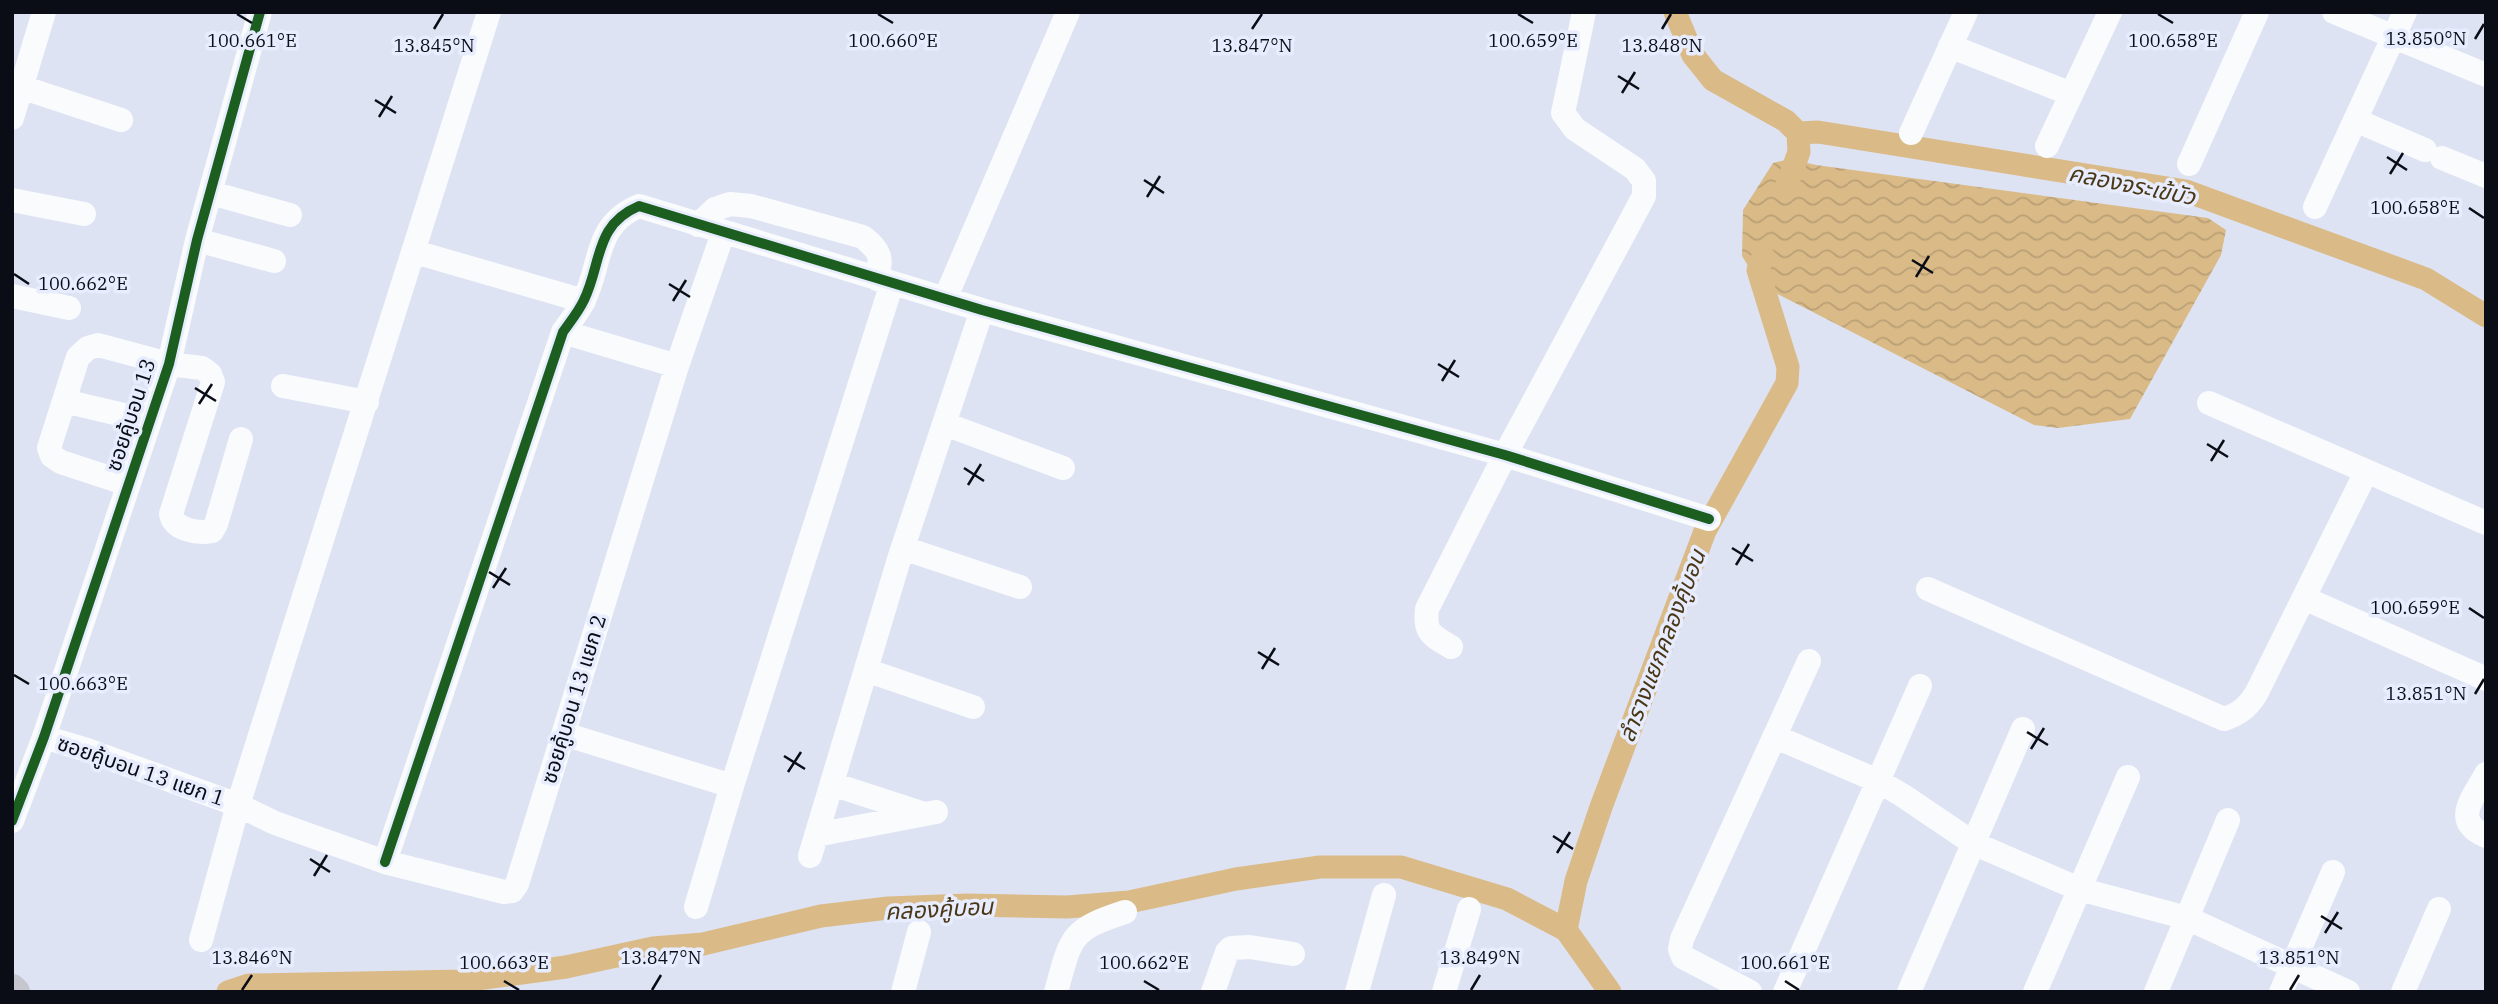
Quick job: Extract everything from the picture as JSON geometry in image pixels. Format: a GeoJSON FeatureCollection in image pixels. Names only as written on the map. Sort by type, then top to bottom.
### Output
{"type":"FeatureCollection","features":[{"type":"Feature","properties":{"kind":"street"},"geometry":{"type":"LineString","coordinates":[[12,118],[21,88],[21,58],[44,12]]}},
{"type":"Feature","properties":{"kind":"street","name":"ซอยคู้บอน 13"},"geometry":{"type":"LineString","coordinates":[[12,821],[44,737],[169,364],[197,240],[260,12]]}},
{"type":"Feature","properties":{"kind":"street"},"geometry":{"type":"LineString","coordinates":[[201,940],[238,805],[489,12]]}},
{"type":"Feature","properties":{"kind":"street"},"geometry":{"type":"LineString","coordinates":[[945,299],[1068,12]]}},
{"type":"Feature","properties":{"kind":"street"},"geometry":{"type":"LineString","coordinates":[[1451,647],[1429,632],[1425,623],[1426,609],[1644,196],[1644,181],[1635,169],[1574,129],[1563,113],[1584,12]]}},
{"type":"Feature","properties":{"kind":"street"},"geometry":{"type":"LineString","coordinates":[[1911,133],[1966,12]]}},
{"type":"Feature","properties":{"kind":"street"},"geometry":{"type":"LineString","coordinates":[[2047,146],[2110,12]]}},
{"type":"Feature","properties":{"kind":"street"},"geometry":{"type":"LineString","coordinates":[[2189,163],[2257,12]]}},
{"type":"Feature","properties":{"kind":"street"},"geometry":{"type":"LineString","coordinates":[[2333,12],[2486,75]]}},
{"type":"Feature","properties":{"kind":"street"},"geometry":{"type":"LineString","coordinates":[[2315,207],[2405,12]]}},
{"type":"Feature","properties":{"kind":"street"},"geometry":{"type":"LineString","coordinates":[[1950,46],[2071,94]]}},
{"type":"Feature","properties":{"kind":"street"},"geometry":{"type":"LineString","coordinates":[[21,88],[121,120]]}},
{"type":"Feature","properties":{"kind":"street"},"geometry":{"type":"LineString","coordinates":[[2355,120],[2486,176]]}},
{"type":"Feature","properties":{"kind":"street"},"geometry":{"type":"LineString","coordinates":[[211,193],[290,215]]}},
{"type":"Feature","properties":{"kind":"street"},"geometry":{"type":"LineString","coordinates":[[12,200],[84,214]]}},
{"type":"Feature","properties":{"kind":"street"},"geometry":{"type":"LineString","coordinates":[[696,907],[885,281],[875,247],[863,237],[751,206],[730,204],[715,209],[698,225]]}},
{"type":"Feature","properties":{"kind":"street"},"geometry":{"type":"LineString","coordinates":[[385,862],[563,332],[584,300],[608,228],[624,212],[639,206],[982,310],[1505,455],[1709,519]]}},
{"type":"Feature","properties":{"kind":"street","name":"ซอยคู้บอน 13 แยก 2"},"geometry":{"type":"LineString","coordinates":[[238,805],[275,823],[385,862],[504,892],[512,891],[517,884],[677,366],[723,233]]}},
{"type":"Feature","properties":{"kind":"street"},"geometry":{"type":"LineString","coordinates":[[197,240],[274,261]]}},
{"type":"Feature","properties":{"kind":"street"},"geometry":{"type":"LineString","coordinates":[[415,252],[584,300]]}},
{"type":"Feature","properties":{"kind":"street"},"geometry":{"type":"LineString","coordinates":[[12,296],[69,308]]}},
{"type":"Feature","properties":{"kind":"street"},"geometry":{"type":"LineString","coordinates":[[832,784],[929,813],[813,845],[903,548],[982,310]]}},
{"type":"Feature","properties":{"kind":"street"},"geometry":{"type":"LineString","coordinates":[[563,332],[677,366]]}},
{"type":"Feature","properties":{"kind":"street"},"geometry":{"type":"LineString","coordinates":[[128,484],[61,462],[52,456],[49,448],[78,356],[88,348],[98,345],[169,364],[202,368],[211,374],[213,382],[171,513],[172,520],[178,526],[203,533],[212,531],[241,439]]}},
{"type":"Feature","properties":{"kind":"street"},"geometry":{"type":"LineString","coordinates":[[283,386],[367,402]]}},
{"type":"Feature","properties":{"kind":"street"},"geometry":{"type":"LineString","coordinates":[[64,401],[149,421]]}},
{"type":"Feature","properties":{"kind":"street"},"geometry":{"type":"LineString","coordinates":[[2209,403],[2486,523]]}},
{"type":"Feature","properties":{"kind":"street"},"geometry":{"type":"LineString","coordinates":[[945,424],[1063,468]]}},
{"type":"Feature","properties":{"kind":"street"},"geometry":{"type":"LineString","coordinates":[[1928,589],[2224,719],[2236,715],[2248,706],[2366,472]]}},
{"type":"Feature","properties":{"kind":"street"},"geometry":{"type":"LineString","coordinates":[[903,548],[1020,587]]}},
{"type":"Feature","properties":{"kind":"street"},"geometry":{"type":"LineString","coordinates":[[2304,598],[2486,679]]}},
{"type":"Feature","properties":{"kind":"street"},"geometry":{"type":"LineString","coordinates":[[1750,992],[1683,957],[1680,949],[1682,939],[1809,661]]}},
{"type":"Feature","properties":{"kind":"street"},"geometry":{"type":"LineString","coordinates":[[866,670],[973,707]]}},
{"type":"Feature","properties":{"kind":"street"},"geometry":{"type":"LineString","coordinates":[[1785,992],[1920,686]]}},
{"type":"Feature","properties":{"kind":"street"},"geometry":{"type":"LineString","coordinates":[[1909,992],[2023,729]]}},
{"type":"Feature","properties":{"kind":"street"},"geometry":{"type":"LineString","coordinates":[[564,734],[732,786]]}},
{"type":"Feature","properties":{"kind":"street","name":"ซอยคู้บอน 13 แยก 1"},"geometry":{"type":"LineString","coordinates":[[44,737],[238,805]]}},
{"type":"Feature","properties":{"kind":"street"},"geometry":{"type":"LineString","coordinates":[[1776,737],[1902,794],[1973,844],[2079,890],[2187,918],[2348,992]]}},
{"type":"Feature","properties":{"kind":"street"},"geometry":{"type":"LineString","coordinates":[[2486,774],[2466,814],[2467,824],[2474,831],[2486,836]]}},
{"type":"Feature","properties":{"kind":"street"},"geometry":{"type":"LineString","coordinates":[[2035,992],[2128,777]]}},
{"type":"Feature","properties":{"kind":"street"},"geometry":{"type":"LineString","coordinates":[[2156,992],[2228,820]]}},
{"type":"Feature","properties":{"kind":"street"},"geometry":{"type":"LineString","coordinates":[[2281,992],[2333,872]]}},
{"type":"Feature","properties":{"kind":"street"},"geometry":{"type":"LineString","coordinates":[[1357,992],[1384,895]]}},
{"type":"Feature","properties":{"kind":"street"},"geometry":{"type":"LineString","coordinates":[[1444,992],[1469,909]]}},
{"type":"Feature","properties":{"kind":"street"},"geometry":{"type":"LineString","coordinates":[[2403,992],[2439,909]]}},
{"type":"Feature","properties":{"kind":"street"},"geometry":{"type":"LineString","coordinates":[[1056,992],[1067,952],[1079,931],[1100,920],[1125,912]]}},
{"type":"Feature","properties":{"kind":"street"},"geometry":{"type":"LineString","coordinates":[[903,992],[919,932]]}},
{"type":"Feature","properties":{"kind":"street"},"geometry":{"type":"LineString","coordinates":[[1213,992],[1227,952],[1231,948],[1250,947],[1293,954]]}},
{"type":"Feature","properties":{"kind":"water"},"geometry":{"type":"Polygon","coordinates":[[[1790,159],[1816,165],[2208,218],[2226,230],[2221,255],[2130,419],[2058,428],[2034,425],[1760,285],[1742,256],[1743,210],[1773,163],[1790,159]]]}},
{"type":"Feature","properties":{"kind":"waterway"},"geometry":{"type":"LineString","coordinates":[[1675,12],[1693,55],[1713,80],[1786,121],[1798,133]]}},
{"type":"Feature","properties":{"kind":"waterway","name":"คลองจระเข้บัว"},"geometry":{"type":"LineString","coordinates":[[1798,133],[1818,132],[2186,191],[2426,279],[2486,316]]}},
{"type":"Feature","properties":{"kind":"waterway","name":"ลำรางแยกคลองคู้บอน"},"geometry":{"type":"LineString","coordinates":[[1786,187],[1799,152],[1798,133]]}},
{"type":"Feature","properties":{"kind":"waterway","name":"ลำรางแยกคลองคู้บอน"},"geometry":{"type":"LineString","coordinates":[[1566,930],[1576,881],[1601,807],[1705,531],[1787,383],[1788,367],[1758,270],[1763,256]]}},
{"type":"Feature","properties":{"kind":"waterway","name":"คลองคู้บอน"},"geometry":{"type":"LineString","coordinates":[[228,992],[249,985],[462,981],[566,967],[653,948],[703,944],[821,916],[888,908],[967,905],[1067,907],[1129,902],[1236,879],[1320,867],[1401,867],[1507,899],[1566,930],[1610,992]]}},
{"type":"Feature","properties":{"kind":"cycle path"},"geometry":{"type":"LineString","coordinates":[[12,821],[44,737],[169,364],[197,240],[260,12]]}},
{"type":"Feature","properties":{"kind":"cycle path"},"geometry":{"type":"LineString","coordinates":[[385,862],[563,332],[584,300],[607,234],[624,214],[639,206],[982,310],[1505,455],[1709,519]]}}]}
